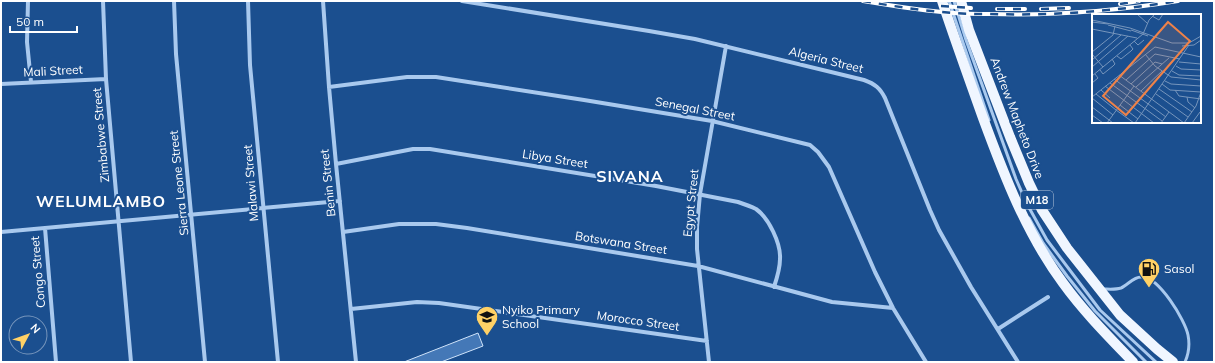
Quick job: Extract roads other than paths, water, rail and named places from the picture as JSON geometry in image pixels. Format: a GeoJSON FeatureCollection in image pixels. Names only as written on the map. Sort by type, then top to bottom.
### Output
{"type":"FeatureCollection","features":[{"type":"Feature","properties":{"kind":"main road","name":"M18"},"geometry":{"type":"LineString","coordinates":[[942,1],[992,142],[1018,207],[1039,247],[1062,283],[1088,314],[1133,362]]}},
{"type":"Feature","properties":{"kind":"main road","name":"Andrew Mapheto Drive"},"geometry":{"type":"LineString","coordinates":[[961,1],[969,30],[1029,183],[1042,210],[1068,248],[1120,315],[1173,362]]}},
{"type":"Feature","properties":{"kind":"street"},"geometry":{"type":"LineString","coordinates":[[28,1],[27,42],[32,82]]}},
{"type":"Feature","properties":{"kind":"street","name":"Zimbabwe Street"},"geometry":{"type":"LineString","coordinates":[[103,1],[106,79],[131,362]]}},
{"type":"Feature","properties":{"kind":"street","name":"Sierra Leone Street"},"geometry":{"type":"LineString","coordinates":[[174,1],[176,54],[205,362]]}},
{"type":"Feature","properties":{"kind":"street","name":"Malawi Street"},"geometry":{"type":"LineString","coordinates":[[248,1],[250,65],[278,362]]}},
{"type":"Feature","properties":{"kind":"street","name":"Benin Street"},"geometry":{"type":"LineString","coordinates":[[323,1],[336,164],[352,309],[356,362]]}},
{"type":"Feature","properties":{"kind":"street","name":"Algeria Street"},"geometry":{"type":"LineString","coordinates":[[462,1],[649,31],[726,46],[873,83],[880,89],[885,98],[939,230],[971,287],[1018,362]]}},
{"type":"Feature","properties":{"kind":"street","name":"Egypt Street"},"geometry":{"type":"LineString","coordinates":[[709,362],[696,238],[700,194],[726,46]]}},
{"type":"Feature","properties":{"kind":"street","name":"Senegal Street"},"geometry":{"type":"LineString","coordinates":[[329,87],[407,77],[436,78],[712,121],[810,145],[818,152],[829,167],[875,272],[893,308],[926,362]]}},
{"type":"Feature","properties":{"kind":"street","name":"Mali Street"},"geometry":{"type":"LineString","coordinates":[[1,84],[106,79]]}},
{"type":"Feature","properties":{"kind":"street","name":"Libya Street"},"geometry":{"type":"LineString","coordinates":[[336,164],[413,149],[430,149],[732,200],[756,209],[765,219],[777,241],[780,251],[780,258],[774,287]]}},
{"type":"Feature","properties":{"kind":"street"},"geometry":{"type":"LineString","coordinates":[[1,232],[340,201]]}},
{"type":"Feature","properties":{"kind":"street","name":"Botswana Street"},"geometry":{"type":"LineString","coordinates":[[343,232],[399,224],[436,224],[475,229],[698,266],[832,302],[893,308]]}},
{"type":"Feature","properties":{"kind":"street","name":"Congo Street"},"geometry":{"type":"LineString","coordinates":[[45,228],[56,362]]}},
{"type":"Feature","properties":{"kind":"street"},"geometry":{"type":"LineString","coordinates":[[998,329],[1048,297]]}},
{"type":"Feature","properties":{"kind":"street","name":"Morocco Street"},"geometry":{"type":"LineString","coordinates":[[352,309],[417,302],[439,303],[707,341]]}},
{"type":"Feature","properties":{"kind":"lane"},"geometry":{"type":"LineString","coordinates":[[949,1],[990,124]]}},
{"type":"Feature","properties":{"kind":"lane"},"geometry":{"type":"LineString","coordinates":[[954,1],[974,62],[1016,178],[1027,204],[1047,240],[1100,310],[1156,362]]}},
{"type":"Feature","properties":{"kind":"lane"},"geometry":{"type":"LineString","coordinates":[[1009,172],[1017,192]]}},
{"type":"Feature","properties":{"kind":"lane"},"geometry":{"type":"LineString","coordinates":[[1029,217],[1043,243],[1095,311],[1146,362]]}},
{"type":"Feature","properties":{"kind":"lane"},"geometry":{"type":"LineString","coordinates":[[1099,288],[1115,290],[1122,288],[1141,276],[1148,278],[1159,287],[1173,304],[1186,326],[1189,336],[1189,347],[1185,362]]}},
{"type":"Feature","properties":{"kind":"railway"},"geometry":{"type":"LineString","coordinates":[[863,1],[908,8],[968,14],[1084,12],[1131,8],[1178,1]]}},
{"type":"Feature","properties":{"kind":"railway"},"geometry":{"type":"LineString","coordinates":[[1120,4],[1139,1]]}},
{"type":"Feature","properties":{"kind":"railway"},"geometry":{"type":"LineString","coordinates":[[941,6],[971,8]]}},
{"type":"Feature","properties":{"kind":"railway"},"geometry":{"type":"LineString","coordinates":[[1041,9],[1069,8]]}},
{"type":"Feature","properties":{"kind":"railway"},"geometry":{"type":"LineString","coordinates":[[997,9],[1025,9]]}},
{"type":"Feature","properties":{"kind":"place","name":"Sasol"},"geometry":{"type":"Point","coordinates":[1149,288]}},
{"type":"Feature","properties":{"kind":"place","name":"Nyiko Primary School"},"geometry":{"type":"Point","coordinates":[487,336]}},
{"type":"Feature","properties":{"kind":"district","name":"SIVANA"},"geometry":{"type":"Point","coordinates":[630,176]}},
{"type":"Feature","properties":{"kind":"district","name":"WELUMLAMBO"},"geometry":{"type":"Point","coordinates":[101,201]}}]}
